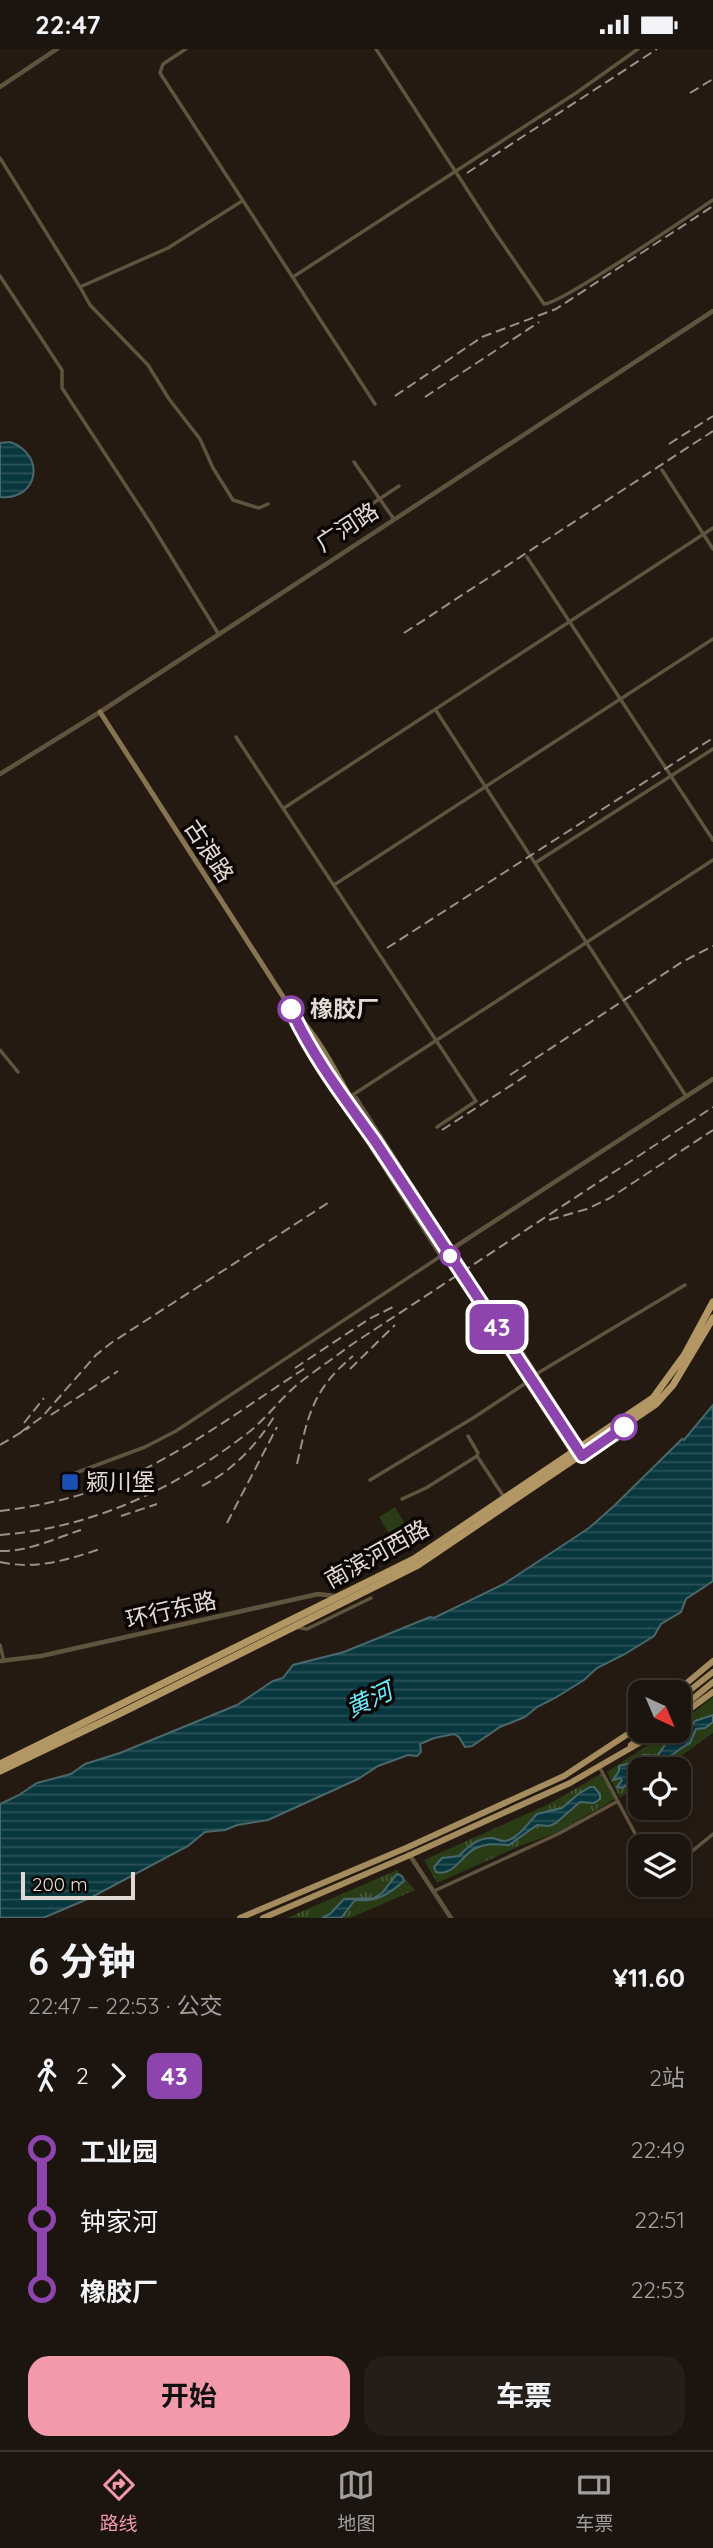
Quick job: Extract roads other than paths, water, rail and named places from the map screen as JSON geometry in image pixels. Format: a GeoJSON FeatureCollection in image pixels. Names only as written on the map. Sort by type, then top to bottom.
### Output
{"type":"FeatureCollection","features":[{"type":"Feature","properties":{"kind":"highway","name":"南滨河西路"},"geometry":{"type":"LineString","coordinates":[[0,1764],[418,1565],[580,1453],[653,1398],[685,1354],[713,1302]]}},
{"type":"Feature","properties":{"kind":"highway","name":"南滨河西路"},"geometry":{"type":"LineString","coordinates":[[0,1771],[293,1627],[414,1559],[656,1404],[688,1364],[713,1318]]}},
{"type":"Feature","properties":{"kind":"main road","name":"古浪路"},"geometry":{"type":"LineString","coordinates":[[100,712],[291,1009],[299,1027],[345,1100],[375,1141],[580,1453]]}},
{"type":"Feature","properties":{"kind":"main road","name":"古浪路"},"geometry":{"type":"LineString","coordinates":[[291,1009],[304,1022],[351,1096],[375,1141]]}},
{"type":"Feature","properties":{"kind":"main road"},"geometry":{"type":"LineString","coordinates":[[690,1680],[713,1661]]}},
{"type":"Feature","properties":{"kind":"main road"},"geometry":{"type":"LineString","coordinates":[[691,1689],[713,1672]]}},
{"type":"Feature","properties":{"kind":"main road"},"geometry":{"type":"LineString","coordinates":[[691,1700],[713,1682]]}},
{"type":"Feature","properties":{"kind":"main road"},"geometry":{"type":"LineString","coordinates":[[691,1708],[713,1692]]}},
{"type":"Feature","properties":{"kind":"main road"},"geometry":{"type":"LineString","coordinates":[[240,1918],[406,1848],[564,1776],[628,1730]]}},
{"type":"Feature","properties":{"kind":"main road"},"geometry":{"type":"LineString","coordinates":[[263,1918],[570,1783],[634,1743]]}},
{"type":"Feature","properties":{"kind":"main road"},"geometry":{"type":"LineString","coordinates":[[621,1752],[641,1743]]}},
{"type":"Feature","properties":{"kind":"street"},"geometry":{"type":"LineString","coordinates":[[0,87],[57,49]]}},
{"type":"Feature","properties":{"kind":"street"},"geometry":{"type":"LineString","coordinates":[[186,49],[163,64],[160,73],[375,404]]}},
{"type":"Feature","properties":{"kind":"street"},"geometry":{"type":"LineString","coordinates":[[376,49],[540,300],[547,305],[585,284],[713,200]]}},
{"type":"Feature","properties":{"kind":"street"},"geometry":{"type":"LineString","coordinates":[[292,278],[576,93],[638,49]]}},
{"type":"Feature","properties":{"kind":"street"},"geometry":{"type":"LineString","coordinates":[[0,157],[90,305],[148,365],[169,399],[200,439],[213,468],[233,500],[259,508],[268,504]]}},
{"type":"Feature","properties":{"kind":"street"},"geometry":{"type":"LineString","coordinates":[[80,287],[168,248],[242,201]]}},
{"type":"Feature","properties":{"kind":"street"},"geometry":{"type":"LineString","coordinates":[[0,276],[62,370],[62,388],[218,633]]}},
{"type":"Feature","properties":{"kind":"street","name":"广河路"},"geometry":{"type":"LineString","coordinates":[[0,774],[100,712],[713,311]]}},
{"type":"Feature","properties":{"kind":"street"},"geometry":{"type":"LineString","coordinates":[[354,462],[393,518]]}},
{"type":"Feature","properties":{"kind":"street"},"geometry":{"type":"LineString","coordinates":[[662,470],[713,549]]}},
{"type":"Feature","properties":{"kind":"street"},"geometry":{"type":"LineString","coordinates":[[349,519],[399,486]]}},
{"type":"Feature","properties":{"kind":"street"},"geometry":{"type":"LineString","coordinates":[[284,808],[713,528]]}},
{"type":"Feature","properties":{"kind":"street"},"geometry":{"type":"LineString","coordinates":[[527,557],[713,840]]}},
{"type":"Feature","properties":{"kind":"street"},"geometry":{"type":"LineString","coordinates":[[334,885],[713,639]]}},
{"type":"Feature","properties":{"kind":"street"},"geometry":{"type":"LineString","coordinates":[[435,709],[686,1096]]}},
{"type":"Feature","properties":{"kind":"street"},"geometry":{"type":"LineString","coordinates":[[236,737],[476,1101],[437,1127]]}},
{"type":"Feature","properties":{"kind":"street"},"geometry":{"type":"LineString","coordinates":[[535,863],[713,749]]}},
{"type":"Feature","properties":{"kind":"street"},"geometry":{"type":"LineString","coordinates":[[345,1100],[713,860]]}},
{"type":"Feature","properties":{"kind":"street"},"geometry":{"type":"LineString","coordinates":[[0,1050],[18,1072]]}},
{"type":"Feature","properties":{"kind":"street"},"geometry":{"type":"LineString","coordinates":[[62,1478],[145,1447],[176,1431],[713,1079]]}},
{"type":"Feature","properties":{"kind":"street","name":"古浪路"},"geometry":{"type":"LineString","coordinates":[[351,1096],[356,1098],[452,1249]]}},
{"type":"Feature","properties":{"kind":"street","name":"古浪路"},"geometry":{"type":"LineString","coordinates":[[345,1100],[345,1106],[441,1256]]}},
{"type":"Feature","properties":{"kind":"street"},"geometry":{"type":"LineString","coordinates":[[460,1281],[526,1383],[580,1453]]}},
{"type":"Feature","properties":{"kind":"street"},"geometry":{"type":"LineString","coordinates":[[538,1373],[685,1285]]}},
{"type":"Feature","properties":{"kind":"street"},"geometry":{"type":"LineString","coordinates":[[481,1314],[493,1305],[538,1373],[580,1453]]}},
{"type":"Feature","properties":{"kind":"street"},"geometry":{"type":"LineString","coordinates":[[370,1480],[526,1383]]}},
{"type":"Feature","properties":{"kind":"street"},"geometry":{"type":"LineString","coordinates":[[468,1437],[478,1453],[477,1456],[506,1499]]}},
{"type":"Feature","properties":{"kind":"street"},"geometry":{"type":"LineString","coordinates":[[402,1499],[426,1488],[477,1456]]}},
{"type":"Feature","properties":{"kind":"street","name":"环行东路"},"geometry":{"type":"LineString","coordinates":[[2,1661],[41,1656],[318,1594],[344,1599]]}},
{"type":"Feature","properties":{"kind":"street"},"geometry":{"type":"LineString","coordinates":[[293,1627],[307,1629],[371,1598]]}},
{"type":"Feature","properties":{"kind":"street"},"geometry":{"type":"LineString","coordinates":[[0,1645],[2,1661]]}},
{"type":"Feature","properties":{"kind":"street"},"geometry":{"type":"LineString","coordinates":[[601,1770],[635,1834]]}},
{"type":"Feature","properties":{"kind":"street"},"geometry":{"type":"LineString","coordinates":[[432,1892],[558,1834],[618,1801]]}},
{"type":"Feature","properties":{"kind":"street"},"geometry":{"type":"LineString","coordinates":[[691,1852],[713,1834]]}},
{"type":"Feature","properties":{"kind":"street"},"geometry":{"type":"LineString","coordinates":[[406,1848],[451,1918]]}},
{"type":"Feature","properties":{"kind":"water"},"geometry":{"type":"Polygon","coordinates":[[[10,442],[22,448],[29,457],[33,476],[30,485],[23,492],[0,497],[0,443],[10,442]]]}},
{"type":"Feature","properties":{"kind":"water","name":"黄河"},"geometry":{"type":"Polygon","coordinates":[[[713,1405],[713,1581],[686,1599],[681,1612],[661,1624],[654,1636],[597,1668],[584,1680],[525,1717],[500,1727],[472,1746],[465,1747],[454,1734],[434,1738],[420,1744],[421,1752],[417,1756],[408,1755],[378,1766],[358,1779],[268,1820],[205,1832],[188,1846],[90,1898],[43,1918],[0,1918],[0,1804],[37,1783],[71,1774],[85,1764],[120,1753],[237,1705],[273,1681],[283,1678],[293,1665],[344,1652],[430,1617],[434,1618],[504,1584],[589,1528],[684,1440],[713,1405]]]}},
{"type":"Feature","properties":{"kind":"water"},"geometry":{"type":"Polygon","coordinates":[[[713,1715],[713,1722],[705,1728],[696,1729],[691,1741],[691,1726],[695,1721],[713,1715]]]}},
{"type":"Feature","properties":{"kind":"water"},"geometry":{"type":"Polygon","coordinates":[[[667,1743],[690,1743],[669,1757],[640,1757],[657,1756],[667,1743]]]}},
{"type":"Feature","properties":{"kind":"water"},"geometry":{"type":"Polygon","coordinates":[[[628,1764],[628,1783],[623,1788],[617,1787],[622,1780],[620,1778],[613,1780],[619,1766],[628,1764]]]}},
{"type":"Feature","properties":{"kind":"water"},"geometry":{"type":"Polygon","coordinates":[[[590,1787],[594,1787],[600,1794],[600,1799],[594,1803],[580,1802],[556,1823],[549,1826],[537,1825],[509,1845],[489,1844],[476,1848],[448,1871],[436,1872],[434,1867],[442,1858],[459,1856],[482,1839],[509,1840],[521,1832],[537,1814],[562,1808],[590,1787]]]}},
{"type":"Feature","properties":{"kind":"water"},"geometry":{"type":"Polygon","coordinates":[[[397,1874],[402,1876],[404,1881],[387,1894],[376,1899],[355,1900],[341,1918],[322,1918],[330,1914],[344,1899],[374,1898],[382,1893],[397,1874]]]}},
{"type":"Feature","properties":{"kind":"railway"},"geometry":{"type":"LineString","coordinates":[[467,173],[657,49]]}},
{"type":"Feature","properties":{"kind":"railway"},"geometry":{"type":"LineString","coordinates":[[690,93],[713,79]]}},
{"type":"Feature","properties":{"kind":"railway"},"geometry":{"type":"LineString","coordinates":[[395,396],[482,337],[556,309],[713,206]]}},
{"type":"Feature","properties":{"kind":"railway"},"geometry":{"type":"LineString","coordinates":[[425,397],[539,322]]}},
{"type":"Feature","properties":{"kind":"railway"},"geometry":{"type":"LineString","coordinates":[[669,444],[713,416]]}},
{"type":"Feature","properties":{"kind":"railway"},"geometry":{"type":"LineString","coordinates":[[404,633],[713,431]]}},
{"type":"Feature","properties":{"kind":"railway"},"geometry":{"type":"LineString","coordinates":[[387,948],[713,738]]}},
{"type":"Feature","properties":{"kind":"railway"},"geometry":{"type":"LineString","coordinates":[[510,1075],[682,962],[713,946]]}},
{"type":"Feature","properties":{"kind":"railway"},"geometry":{"type":"LineString","coordinates":[[442,1130],[527,1075]]}},
{"type":"Feature","properties":{"kind":"railway"},"geometry":{"type":"LineString","coordinates":[[0,1535],[68,1524],[100,1514],[132,1502],[193,1471],[249,1432],[296,1386],[351,1345],[713,1107]]}},
{"type":"Feature","properties":{"kind":"railway"},"geometry":{"type":"LineString","coordinates":[[549,1220],[587,1209],[610,1198],[713,1130]]}},
{"type":"Feature","properties":{"kind":"railway"},"geometry":{"type":"LineString","coordinates":[[21,1432],[42,1417],[96,1355],[111,1343],[331,1201]]}},
{"type":"Feature","properties":{"kind":"railway"},"geometry":{"type":"LineString","coordinates":[[295,1368],[369,1319],[393,1307]]}},
{"type":"Feature","properties":{"kind":"railway"},"geometry":{"type":"LineString","coordinates":[[350,1369],[395,1325]]}},
{"type":"Feature","properties":{"kind":"railway"},"geometry":{"type":"LineString","coordinates":[[297,1464],[314,1404],[329,1380],[353,1356]]}},
{"type":"Feature","properties":{"kind":"railway"},"geometry":{"type":"LineString","coordinates":[[0,1511],[45,1504],[119,1481],[192,1442],[307,1367]]}},
{"type":"Feature","properties":{"kind":"railway"},"geometry":{"type":"LineString","coordinates":[[51,1415],[118,1371]]}},
{"type":"Feature","properties":{"kind":"railway"},"geometry":{"type":"LineString","coordinates":[[24,1423],[44,1398]]}},
{"type":"Feature","properties":{"kind":"railway"},"geometry":{"type":"LineString","coordinates":[[202,1486],[243,1457],[274,1417]]}},
{"type":"Feature","properties":{"kind":"railway"},"geometry":{"type":"LineString","coordinates":[[0,1445],[30,1427]]}},
{"type":"Feature","properties":{"kind":"railway"},"geometry":{"type":"LineString","coordinates":[[227,1523],[277,1427]]}},
{"type":"Feature","properties":{"kind":"railway"},"geometry":{"type":"LineString","coordinates":[[121,1516],[157,1504]]}},
{"type":"Feature","properties":{"kind":"railway"},"geometry":{"type":"LineString","coordinates":[[0,1551],[31,1547],[81,1530]]}},
{"type":"Feature","properties":{"kind":"railway"},"geometry":{"type":"LineString","coordinates":[[0,1562],[38,1564],[100,1549]]}},
{"type":"Feature","properties":{"kind":"place","name":"橡胶厂"},"geometry":{"type":"Point","coordinates":[291,1009]}},
{"type":"Feature","properties":{"kind":"place","name":"颍川堡"},"geometry":{"type":"Point","coordinates":[70,1482]}}]}
